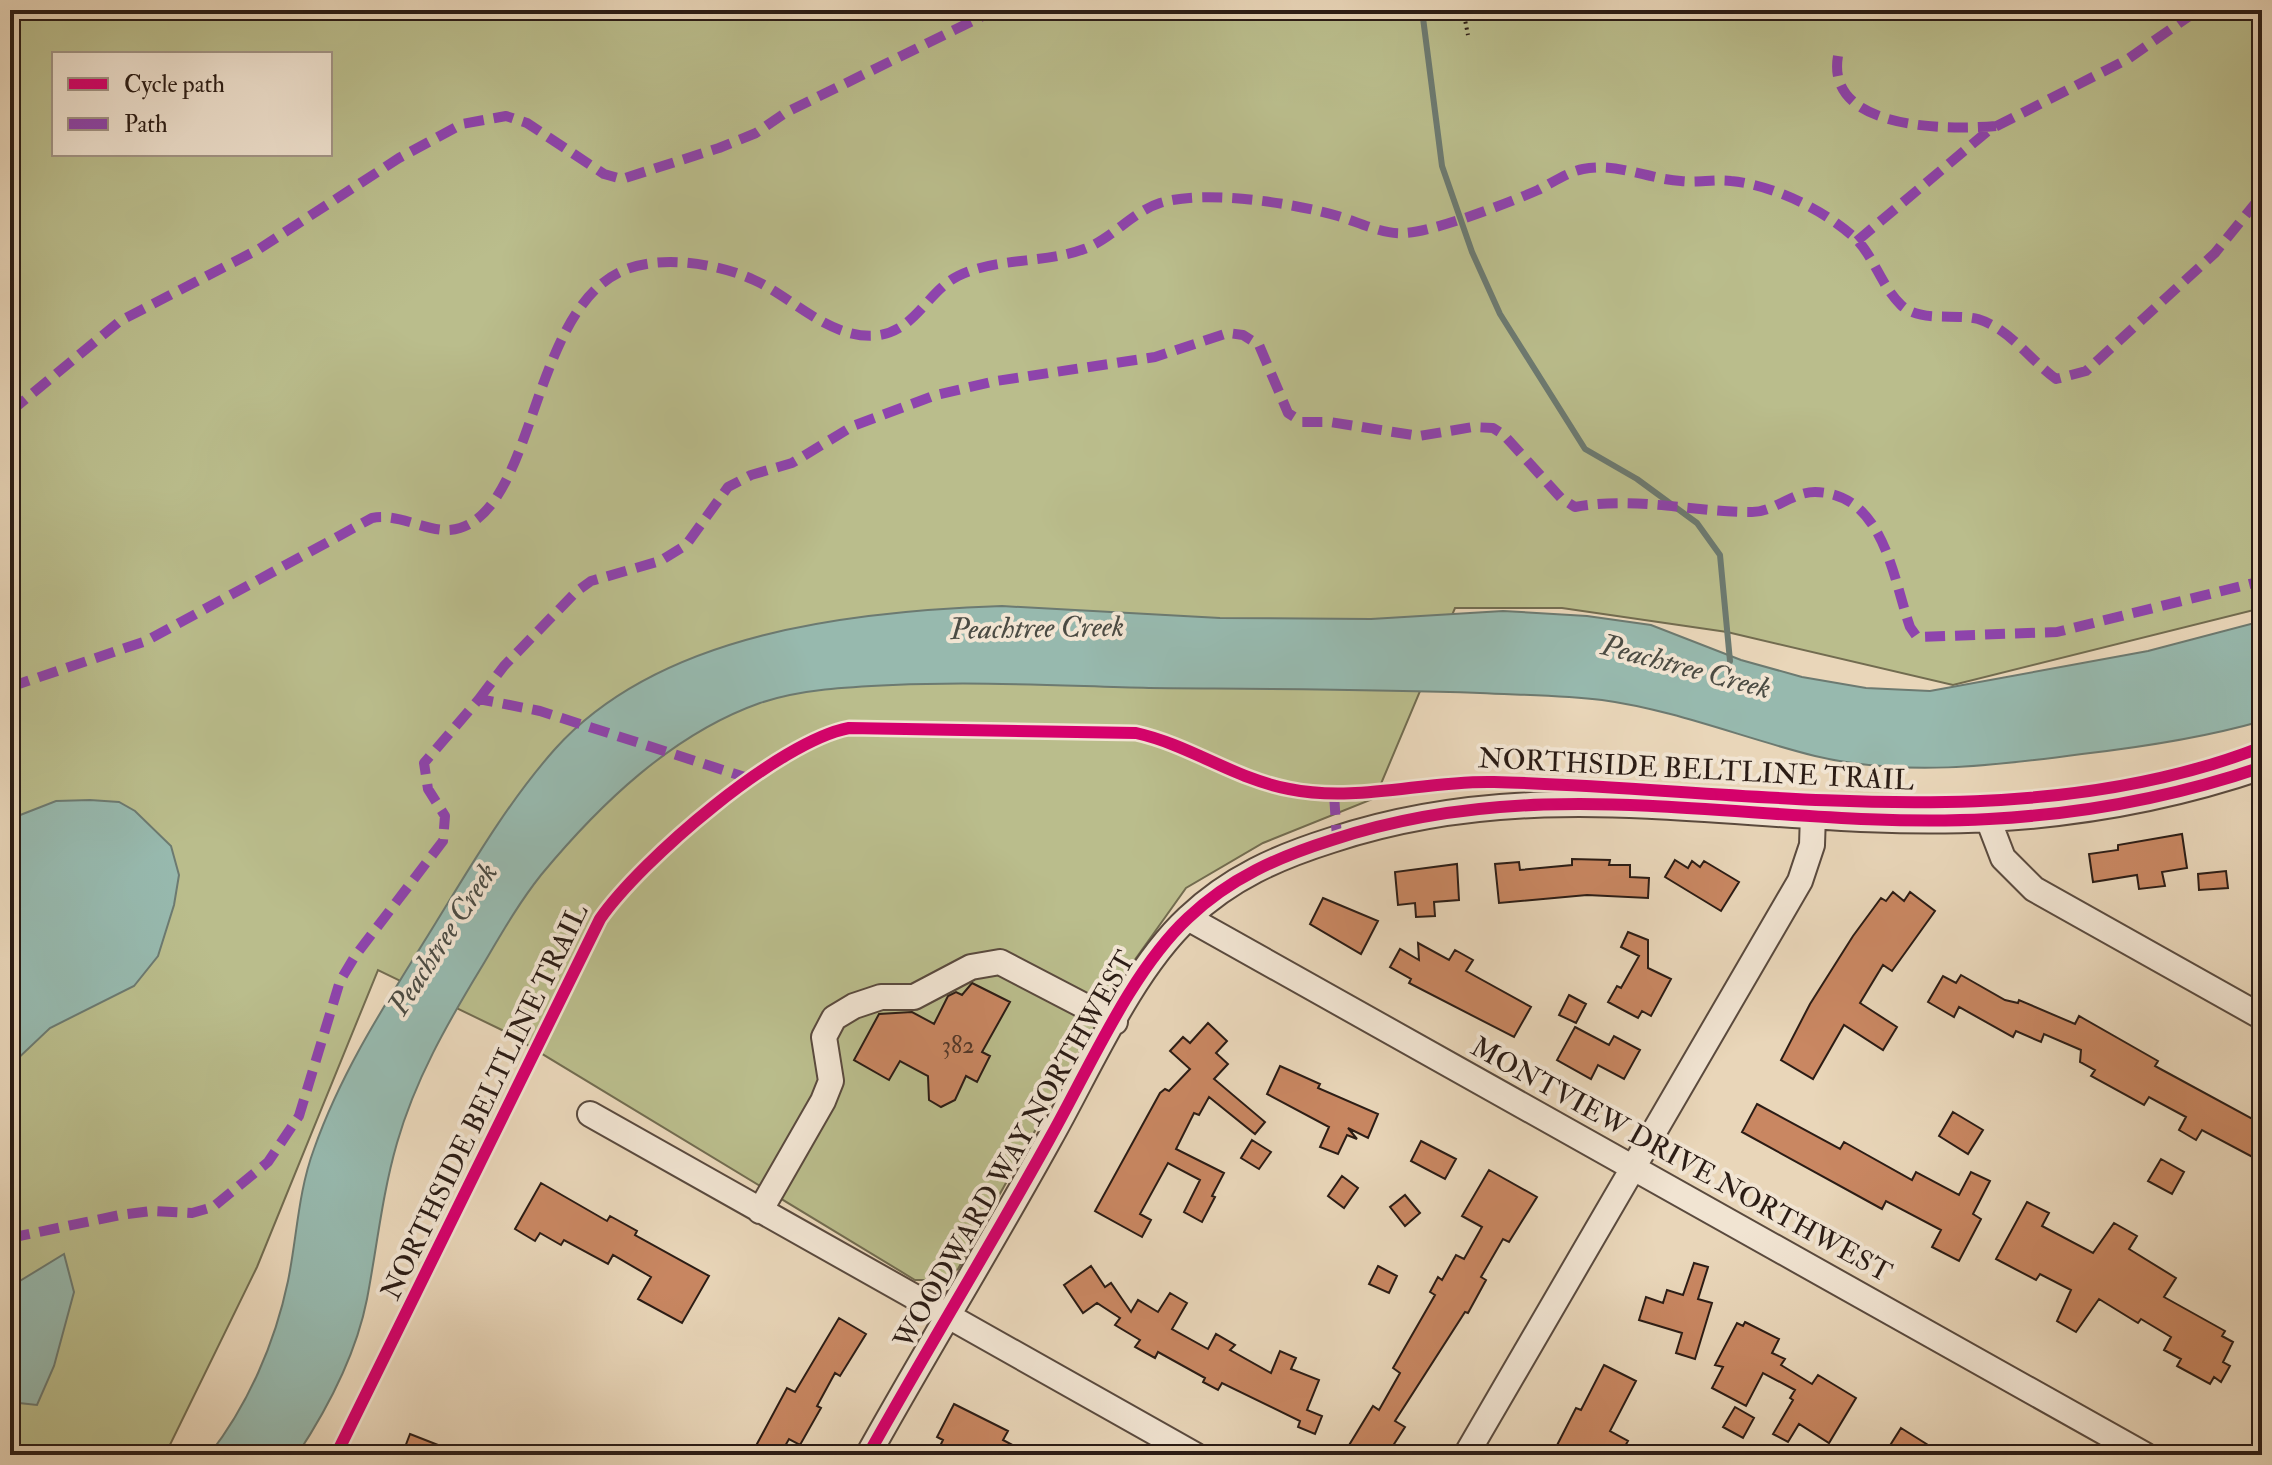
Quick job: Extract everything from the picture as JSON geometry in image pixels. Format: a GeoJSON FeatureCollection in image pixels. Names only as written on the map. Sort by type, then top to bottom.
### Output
{"type":"FeatureCollection","features":[{"type":"Feature","properties":{"kind":"street","name":"WOODWARD WAY NORTHWEST"},"geometry":{"type":"LineString","coordinates":[[868,1455],[1156,955],[1188,918],[1232,882],[1281,856],[1362,830],[1444,812],[1581,801],[1914,820],[1988,819],[2071,812],[2149,798],[2262,767]]}},
{"type":"Feature","properties":{"kind":"street"},"geometry":{"type":"LineString","coordinates":[[1466,1455],[1800,881],[1812,845],[1813,814]]}},
{"type":"Feature","properties":{"kind":"street"},"geometry":{"type":"LineString","coordinates":[[1988,819],[2003,858],[2034,889],[2262,1017]]}},
{"type":"Feature","properties":{"kind":"street","name":"MONTVIEW DRIVE NORTHWEST"},"geometry":{"type":"LineString","coordinates":[[1188,918],[2145,1455]]}},
{"type":"Feature","properties":{"kind":"street"},"geometry":{"type":"LineString","coordinates":[[760,1211],[823,1101],[831,1081],[824,1037],[834,1018],[854,1006],[881,997],[914,997],[971,967],[1000,962],[1115,1022]]}},
{"type":"Feature","properties":{"kind":"street"},"geometry":{"type":"LineString","coordinates":[[590,1114],[1195,1455]]}},
{"type":"Feature","properties":{"kind":"path"},"geometry":{"type":"LineString","coordinates":[[1463,10],[1468,35]]}},
{"type":"Feature","properties":{"kind":"green space"},"geometry":{"type":"Polygon","coordinates":[[[10,10],[2262,10],[2262,608],[1953,685],[1727,632],[1562,608],[1455,608],[1375,798],[1263,843],[1186,888],[1134,961],[958,1269],[942,1280],[915,1280],[506,1032],[378,970],[257,1267],[165,1455],[10,1455],[10,10]]]}},
{"type":"Feature","properties":{"kind":"water","name":"Peachtree Creek"},"geometry":{"type":"Polygon","coordinates":[[[1002,606],[1220,618],[1371,619],[1503,611],[1587,616],[1651,625],[1741,660],[1802,677],[1866,688],[1930,691],[2148,651],[2262,621],[2262,721],[2195,737],[2128,748],[1982,765],[1915,768],[1815,756],[1656,710],[1602,700],[1556,696],[957,684],[825,690],[760,703],[697,733],[639,774],[587,823],[533,886],[456,1010],[413,1097],[392,1162],[362,1320],[340,1380],[319,1419],[297,1455],[209,1455],[248,1394],[268,1350],[288,1281],[309,1165],[353,1061],[477,856],[522,790],[555,749],[598,709],[648,678],[704,654],[762,636],[823,623],[884,614],[1002,606]]]}},
{"type":"Feature","properties":{"kind":"water"},"geometry":{"type":"Polygon","coordinates":[[[56,801],[119,802],[135,811],[171,846],[179,875],[174,905],[158,956],[134,986],[50,1028],[10,1066],[10,819],[56,801]]]}},
{"type":"Feature","properties":{"kind":"water"},"geometry":{"type":"Polygon","coordinates":[[[64,1254],[74,1292],[54,1366],[37,1405],[10,1402],[10,1287],[64,1254]]]}},
{"type":"Feature","properties":{"kind":"building"},"geometry":{"type":"Polygon","coordinates":[[[2182,834],[2187,868],[2162,872],[2165,886],[2139,889],[2137,875],[2093,882],[2089,854],[2118,850],[2118,845],[2182,834]]]}},
{"type":"Feature","properties":{"kind":"building"},"geometry":{"type":"Polygon","coordinates":[[[1572,859],[1610,860],[1609,865],[1630,865],[1630,877],[1649,878],[1648,898],[1587,895],[1499,903],[1495,864],[1519,862],[1520,870],[1572,865],[1572,859]]]}},
{"type":"Feature","properties":{"kind":"building"},"geometry":{"type":"Polygon","coordinates":[[[1675,860],[1688,868],[1692,861],[1700,867],[1704,861],[1739,882],[1721,911],[1665,877],[1675,860]]]}},
{"type":"Feature","properties":{"kind":"building"},"geometry":{"type":"Polygon","coordinates":[[[1457,864],[1459,900],[1434,902],[1435,916],[1416,917],[1415,903],[1398,905],[1395,872],[1457,864]]]}},
{"type":"Feature","properties":{"kind":"building"},"geometry":{"type":"Polygon","coordinates":[[[2226,871],[2228,888],[2199,890],[2198,874],[2226,871]]]}},
{"type":"Feature","properties":{"kind":"building"},"geometry":{"type":"Polygon","coordinates":[[[1893,892],[1904,901],[1910,892],[1935,911],[1892,971],[1883,965],[1860,1003],[1897,1027],[1883,1050],[1844,1025],[1813,1079],[1781,1060],[1810,1004],[1853,936],[1881,898],[1886,901],[1893,892]]]}},
{"type":"Feature","properties":{"kind":"building"},"geometry":{"type":"Polygon","coordinates":[[[1323,898],[1378,921],[1361,954],[1310,924],[1323,898]]]}},
{"type":"Feature","properties":{"kind":"building"},"geometry":{"type":"Polygon","coordinates":[[[1628,932],[1648,940],[1648,968],[1671,979],[1651,1016],[1642,1011],[1638,1018],[1608,1002],[1617,986],[1621,988],[1639,956],[1621,947],[1628,932]]]}},
{"type":"Feature","properties":{"kind":"building"},"geometry":{"type":"Polygon","coordinates":[[[1418,943],[1449,960],[1455,950],[1473,960],[1466,971],[1531,1007],[1514,1037],[1409,983],[1411,979],[1390,967],[1400,949],[1419,960],[1418,943]]]}},
{"type":"Feature","properties":{"kind":"building"},"geometry":{"type":"Polygon","coordinates":[[[1961,975],[2005,1000],[2018,1003],[2019,1000],[2075,1024],[2079,1016],[2158,1061],[2155,1066],[2262,1124],[2262,1162],[2202,1130],[2196,1140],[2179,1130],[2186,1117],[2149,1097],[2144,1105],[2091,1076],[2095,1070],[2080,1062],[2081,1050],[2044,1034],[2041,1042],[2016,1031],[2013,1037],[1959,1007],[1954,1017],[1928,1002],[1943,976],[1956,983],[1961,975]]]}},
{"type":"Feature","properties":{"kind":"building"},"geometry":{"type":"Polygon","coordinates":[[[972,983],[1010,1002],[982,1052],[990,1056],[977,1082],[966,1076],[955,1100],[941,1107],[929,1100],[928,1076],[900,1061],[889,1080],[854,1060],[879,1014],[912,1012],[934,1024],[948,996],[956,992],[962,995],[972,983]]]}},
{"type":"Feature","properties":{"kind":"building"},"geometry":{"type":"Polygon","coordinates":[[[1569,995],[1586,1004],[1576,1023],[1559,1015],[1569,995]]]}},
{"type":"Feature","properties":{"kind":"building"},"geometry":{"type":"Polygon","coordinates":[[[1208,1023],[1227,1041],[1216,1053],[1228,1064],[1214,1079],[1265,1122],[1255,1134],[1209,1097],[1199,1115],[1194,1113],[1176,1149],[1224,1173],[1212,1196],[1215,1197],[1202,1222],[1184,1212],[1200,1180],[1168,1163],[1140,1214],[1151,1220],[1142,1237],[1095,1211],[1160,1093],[1165,1089],[1169,1091],[1190,1069],[1170,1051],[1183,1037],[1190,1043],[1208,1023]]]}},
{"type":"Feature","properties":{"kind":"building"},"geometry":{"type":"Polygon","coordinates":[[[1575,1027],[1609,1045],[1614,1036],[1640,1050],[1624,1079],[1598,1065],[1591,1079],[1557,1060],[1575,1027]]]}},
{"type":"Feature","properties":{"kind":"building"},"geometry":{"type":"Polygon","coordinates":[[[1280,1066],[1320,1084],[1318,1088],[1378,1114],[1368,1138],[1348,1128],[1357,1139],[1347,1135],[1338,1154],[1320,1147],[1329,1127],[1267,1094],[1280,1066]]]}},
{"type":"Feature","properties":{"kind":"building"},"geometry":{"type":"Polygon","coordinates":[[[1757,1104],[1840,1149],[1844,1142],[1912,1180],[1916,1172],[1959,1195],[1971,1172],[1990,1181],[1973,1214],[1981,1219],[1959,1261],[1932,1247],[1941,1230],[1886,1201],[1882,1209],[1742,1132],[1757,1104]]]}},
{"type":"Feature","properties":{"kind":"building"},"geometry":{"type":"Polygon","coordinates":[[[1953,1112],[1983,1130],[1968,1154],[1939,1136],[1953,1112]]]}},
{"type":"Feature","properties":{"kind":"building"},"geometry":{"type":"Polygon","coordinates":[[[1252,1140],[1271,1152],[1259,1169],[1241,1158],[1252,1140]]]}},
{"type":"Feature","properties":{"kind":"building"},"geometry":{"type":"Polygon","coordinates":[[[1421,1141],[1456,1159],[1445,1179],[1411,1161],[1421,1141]]]}},
{"type":"Feature","properties":{"kind":"building"},"geometry":{"type":"Polygon","coordinates":[[[2161,1159],[2184,1172],[2172,1194],[2148,1181],[2161,1159]]]}},
{"type":"Feature","properties":{"kind":"building"},"geometry":{"type":"Polygon","coordinates":[[[1489,1170],[1537,1197],[1509,1242],[1503,1239],[1481,1277],[1486,1280],[1468,1313],[1465,1312],[1395,1421],[1405,1427],[1387,1455],[1343,1455],[1373,1406],[1379,1410],[1400,1373],[1393,1368],[1435,1295],[1430,1292],[1438,1277],[1442,1280],[1456,1255],[1464,1259],[1482,1227],[1462,1216],[1489,1170]]]}},
{"type":"Feature","properties":{"kind":"building"},"geometry":{"type":"Polygon","coordinates":[[[1342,1176],[1358,1188],[1344,1208],[1328,1196],[1342,1176]]]}},
{"type":"Feature","properties":{"kind":"building"},"geometry":{"type":"Polygon","coordinates":[[[541,1183],[607,1221],[610,1216],[637,1231],[635,1235],[709,1276],[682,1323],[638,1299],[651,1277],[613,1255],[608,1264],[564,1240],[561,1245],[540,1233],[535,1241],[515,1229],[541,1183]]]}},
{"type":"Feature","properties":{"kind":"building"},"geometry":{"type":"Polygon","coordinates":[[[1405,1195],[1420,1213],[1405,1226],[1390,1207],[1405,1195]]]}},
{"type":"Feature","properties":{"kind":"building"},"geometry":{"type":"Polygon","coordinates":[[[2027,1202],[2049,1213],[2042,1226],[2093,1253],[2114,1223],[2137,1236],[2129,1249],[2176,1278],[2164,1297],[2225,1331],[2222,1336],[2233,1342],[2223,1362],[2230,1366],[2221,1382],[2214,1377],[2210,1384],[2177,1366],[2181,1359],[2164,1350],[2171,1337],[2141,1319],[2138,1323],[2099,1299],[2076,1332],[2057,1321],[2071,1290],[2040,1274],[2036,1280],[1996,1259],[2027,1202]]]}},
{"type":"Feature","properties":{"kind":"building"},"geometry":{"type":"Polygon","coordinates":[[[1694,1263],[1708,1267],[1698,1299],[1712,1303],[1695,1359],[1676,1353],[1682,1333],[1639,1320],[1646,1297],[1663,1303],[1667,1290],[1683,1295],[1694,1263]]]}},
{"type":"Feature","properties":{"kind":"building"},"geometry":{"type":"Polygon","coordinates":[[[1091,1266],[1105,1287],[1111,1283],[1131,1312],[1138,1300],[1158,1312],[1170,1293],[1187,1303],[1172,1329],[1208,1349],[1216,1334],[1235,1345],[1230,1350],[1271,1373],[1280,1351],[1296,1358],[1291,1369],[1319,1380],[1307,1410],[1322,1416],[1315,1434],[1298,1427],[1300,1421],[1222,1383],[1218,1390],[1203,1382],[1205,1378],[1158,1352],[1155,1358],[1135,1347],[1140,1340],[1115,1325],[1120,1318],[1097,1303],[1083,1313],[1064,1285],[1091,1266]]]}},
{"type":"Feature","properties":{"kind":"building"},"geometry":{"type":"Polygon","coordinates":[[[1378,1266],[1397,1276],[1389,1293],[1369,1284],[1378,1266]]]}},
{"type":"Feature","properties":{"kind":"building"},"geometry":{"type":"Polygon","coordinates":[[[839,1318],[866,1334],[840,1376],[835,1373],[817,1406],[821,1408],[800,1445],[789,1439],[780,1455],[751,1455],[787,1388],[795,1392],[839,1318]]]}},
{"type":"Feature","properties":{"kind":"building"},"geometry":{"type":"Polygon","coordinates":[[[1745,1322],[1779,1339],[1772,1353],[1785,1359],[1781,1365],[1812,1384],[1818,1375],[1856,1398],[1829,1443],[1799,1424],[1788,1442],[1773,1434],[1793,1400],[1790,1398],[1795,1390],[1763,1373],[1746,1406],[1712,1388],[1723,1367],[1715,1365],[1737,1323],[1743,1326],[1745,1322]]]}},
{"type":"Feature","properties":{"kind":"building"},"geometry":{"type":"Polygon","coordinates":[[[1604,1365],[1636,1381],[1610,1431],[1628,1441],[1620,1455],[1552,1455],[1576,1408],[1581,1410],[1604,1365]]]}},
{"type":"Feature","properties":{"kind":"building"},"geometry":{"type":"Polygon","coordinates":[[[954,1404],[1008,1431],[1003,1440],[1032,1455],[958,1455],[940,1446],[943,1440],[937,1437],[954,1404]]]}},
{"type":"Feature","properties":{"kind":"building"},"geometry":{"type":"Polygon","coordinates":[[[1735,1407],[1754,1418],[1743,1438],[1723,1427],[1735,1407]]]}},
{"type":"Feature","properties":{"kind":"building"},"geometry":{"type":"Polygon","coordinates":[[[1901,1428],[1944,1455],[1884,1455],[1901,1428]]]}},
{"type":"Feature","properties":{"kind":"building"},"geometry":{"type":"Polygon","coordinates":[[[410,1434],[461,1454],[461,1455],[402,1455],[410,1434]]]}},
{"type":"Feature","properties":{"kind":"waterway","name":"Peachtree Creek"},"geometry":{"type":"LineString","coordinates":[[1422,10],[1442,166],[1472,252],[1500,314],[1585,449],[1637,479],[1697,523],[1720,555],[1730,661]]}},
{"type":"Feature","properties":{"kind":"marked path"},"geometry":{"type":"LineString","coordinates":[[10,412],[120,321],[259,249],[399,158],[462,124],[506,116],[527,123],[604,174],[622,179],[756,133],[785,113],[995,10]]}},
{"type":"Feature","properties":{"kind":"marked path"},"geometry":{"type":"LineString","coordinates":[[1857,241],[1989,130],[2128,59],[2198,10]]}},
{"type":"Feature","properties":{"kind":"marked path"},"geometry":{"type":"LineString","coordinates":[[1838,56],[1839,81],[1851,99],[1870,112],[1894,121],[1922,125],[1996,126]]}},
{"type":"Feature","properties":{"kind":"marked path"},"geometry":{"type":"LineString","coordinates":[[10,687],[146,641],[372,518],[394,518],[439,529],[460,528],[485,511],[505,482],[552,360],[571,321],[595,289],[627,269],[642,265],[692,263],[740,274],[846,332],[880,335],[913,318],[938,291],[958,276],[989,266],[1053,257],[1084,249],[1160,203],[1200,197],[1274,202],[1338,216],[1380,230],[1405,233],[1434,228],[1491,209],[1577,170],[1608,168],[1669,180],[1747,183],[1798,201],[1829,218],[1856,239],[1894,298],[1909,311],[1927,316],[1969,317],[1989,324],[2010,337],[2056,379],[2086,371],[2215,253],[2262,195]]}},
{"type":"Feature","properties":{"kind":"marked path"},"geometry":{"type":"LineString","coordinates":[[10,314],[13,379],[10,412]]}},
{"type":"Feature","properties":{"kind":"marked path"},"geometry":{"type":"LineString","coordinates":[[479,699],[504,666],[576,592],[591,581],[660,561],[686,545],[728,487],[751,475],[792,463],[853,426],[936,395],[996,381],[1155,357],[1228,333],[1243,335],[1259,345],[1288,413],[1302,422],[1330,422],[1419,436],[1473,427],[1493,428],[1504,435],[1561,498],[1575,507],[1620,503],[1752,512],[1807,493],[1838,496],[1857,507],[1871,522],[1891,563],[1910,627],[1917,637],[2057,632],[2262,581]]}},
{"type":"Feature","properties":{"kind":"marked path"},"geometry":{"type":"LineString","coordinates":[[10,1238],[120,1215],[152,1211],[192,1213],[213,1207],[268,1162],[299,1116],[340,981],[355,956],[443,841],[445,816],[428,789],[424,763],[479,699],[540,711],[751,779]]}},
{"type":"Feature","properties":{"kind":"marked path"},"geometry":{"type":"LineString","coordinates":[[1334,795],[1337,838]]}},
{"type":"Feature","properties":{"kind":"cycle path","name":"NORTHSIDE BELTLINE TRAIL"},"geometry":{"type":"LineString","coordinates":[[336,1455],[600,919],[646,866],[714,806],[786,755],[820,738],[849,728],[1136,733],[1175,745],[1250,778],[1315,793],[1340,794],[1494,782],[1882,802],[1980,801],[2076,793],[2170,776],[2262,747]]}},
{"type":"Feature","properties":{"kind":"cycle path"},"geometry":{"type":"LineString","coordinates":[[868,1455],[1028,1178],[1112,1022],[1148,965],[1188,918],[1221,891],[1256,870],[1332,840],[1415,818],[1498,807],[1579,804],[1823,817],[1989,819],[2059,813],[2127,802],[2195,787],[2262,767]]}}]}
